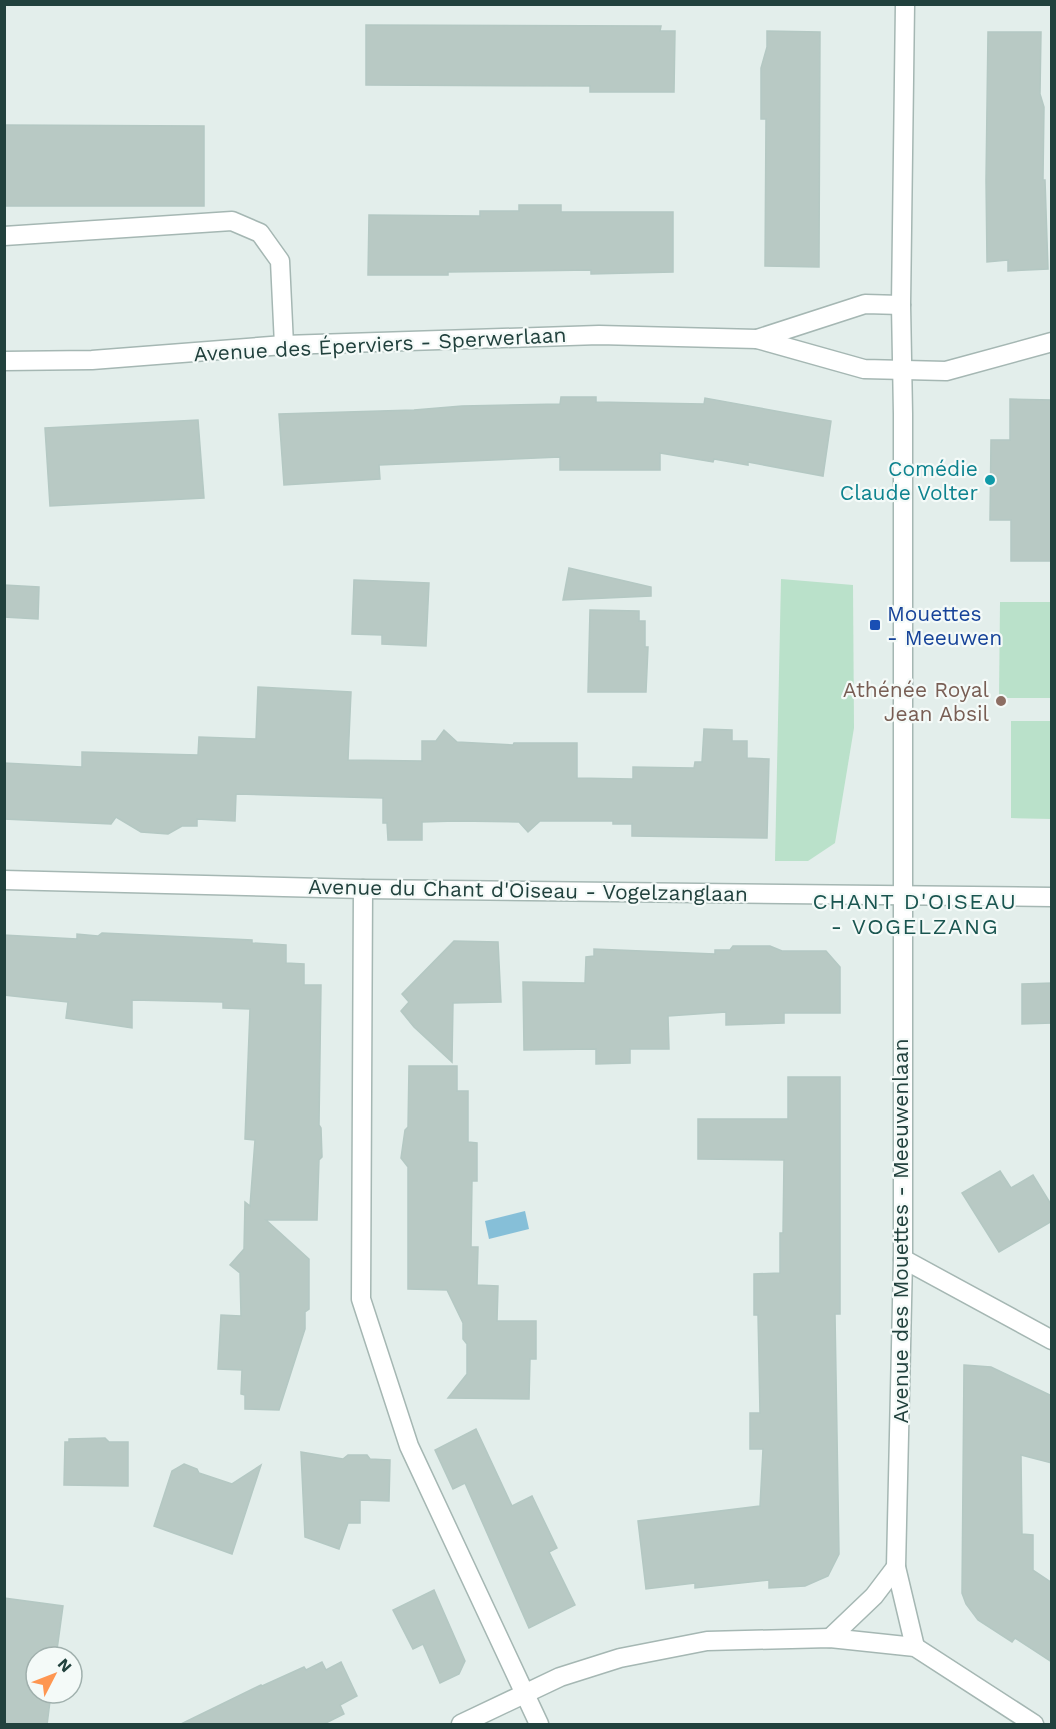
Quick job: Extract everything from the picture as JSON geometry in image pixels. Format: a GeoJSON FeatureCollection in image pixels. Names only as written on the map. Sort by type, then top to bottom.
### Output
{"type":"FeatureCollection","features":[{"type":"Feature","properties":{"kind":"street","name":"Avenue des Mouettes - Meeuwenlaan"},"geometry":{"type":"LineString","coordinates":[[905,4],[901,305],[903,1259],[896,1567],[915,1647]]}},
{"type":"Feature","properties":{"kind":"street"},"geometry":{"type":"LineString","coordinates":[[4,236],[232,221],[260,233],[280,261],[285,345]]}},
{"type":"Feature","properties":{"kind":"street","name":"Avenue des Éperviers - Sperwerlaan"},"geometry":{"type":"LineString","coordinates":[[757,339],[865,304],[901,305]]}},
{"type":"Feature","properties":{"kind":"street","name":"Avenue des Éperviers - Sperwerlaan"},"geometry":{"type":"LineString","coordinates":[[4,361],[92,360],[285,345],[600,334],[757,339],[864,369],[946,371],[1052,342]]}},
{"type":"Feature","properties":{"kind":"street","name":"Avenue du Chant d'Oiseau - Vogelzanglaan"},"geometry":{"type":"LineString","coordinates":[[4,880],[363,889],[1052,897]]}},
{"type":"Feature","properties":{"kind":"street"},"geometry":{"type":"LineString","coordinates":[[363,889],[361,1299],[409,1446],[539,1725]]}},
{"type":"Feature","properties":{"kind":"street"},"geometry":{"type":"LineString","coordinates":[[903,1259],[1052,1340]]}},
{"type":"Feature","properties":{"kind":"street"},"geometry":{"type":"LineString","coordinates":[[830,1638],[874,1596],[896,1567]]}},
{"type":"Feature","properties":{"kind":"street"},"geometry":{"type":"LineString","coordinates":[[461,1725],[560,1677],[620,1658],[707,1641],[830,1638],[915,1647],[1034,1725]]}},
{"type":"Feature","properties":{"kind":"green space"},"geometry":{"type":"Polygon","coordinates":[[[781,579],[853,585],[854,728],[835,843],[808,861],[775,861],[781,579]]]}},
{"type":"Feature","properties":{"kind":"green space"},"geometry":{"type":"Polygon","coordinates":[[[1000,602],[1051,602],[1051,698],[999,698],[1000,602]]]}},
{"type":"Feature","properties":{"kind":"green space"},"geometry":{"type":"Polygon","coordinates":[[[1011,721],[1051,721],[1051,819],[1011,818],[1011,721]]]}},
{"type":"Feature","properties":{"kind":"water"},"geometry":{"type":"Polygon","coordinates":[[[525,1211],[529,1229],[489,1239],[485,1221],[525,1211]]]}},
{"type":"Feature","properties":{"kind":"building"},"geometry":{"type":"Polygon","coordinates":[[[366,25],[661,26],[660,31],[675,31],[674,92],[590,92],[590,86],[366,85],[366,25]]]}},
{"type":"Feature","properties":{"kind":"building"},"geometry":{"type":"Polygon","coordinates":[[[767,31],[820,32],[819,267],[765,266],[766,119],[761,119],[761,68],[767,47],[767,31]]]}},
{"type":"Feature","properties":{"kind":"building"},"geometry":{"type":"Polygon","coordinates":[[[988,32],[1041,32],[1040,94],[1044,107],[1043,180],[1045,180],[1048,269],[1008,271],[1008,260],[987,262],[988,32]]]}},
{"type":"Feature","properties":{"kind":"building"},"geometry":{"type":"Polygon","coordinates":[[[4,125],[204,126],[204,206],[4,206],[4,125]]]}},
{"type":"Feature","properties":{"kind":"building"},"geometry":{"type":"Polygon","coordinates":[[[519,205],[561,205],[561,212],[673,212],[673,272],[591,274],[591,270],[368,275],[369,215],[480,216],[480,211],[519,211],[519,205]]]}},
{"type":"Feature","properties":{"kind":"building"},"geometry":{"type":"Polygon","coordinates":[[[561,397],[596,397],[596,402],[704,404],[705,398],[831,421],[823,476],[748,462],[748,465],[714,459],[713,462],[660,453],[660,470],[560,470],[560,457],[379,465],[380,479],[284,485],[279,414],[560,404],[561,397]]]}},
{"type":"Feature","properties":{"kind":"building"},"geometry":{"type":"Polygon","coordinates":[[[1010,399],[1052,400],[1052,561],[1011,561],[1011,520],[990,520],[991,440],[1010,440],[1010,399]]]}},
{"type":"Feature","properties":{"kind":"building"},"geometry":{"type":"Polygon","coordinates":[[[198,420],[204,498],[50,506],[45,428],[198,420]]]}},
{"type":"Feature","properties":{"kind":"building"},"geometry":{"type":"Polygon","coordinates":[[[569,568],[651,587],[651,596],[563,600],[569,568]]]}},
{"type":"Feature","properties":{"kind":"building"},"geometry":{"type":"Polygon","coordinates":[[[354,580],[429,583],[426,646],[382,644],[382,635],[352,634],[354,580]]]}},
{"type":"Feature","properties":{"kind":"building"},"geometry":{"type":"Polygon","coordinates":[[[4,585],[39,587],[38,619],[4,617],[4,585]]]}},
{"type":"Feature","properties":{"kind":"building"},"geometry":{"type":"Polygon","coordinates":[[[590,610],[639,611],[639,621],[645,621],[645,647],[648,647],[646,692],[588,692],[590,610]]]}},
{"type":"Feature","properties":{"kind":"building"},"geometry":{"type":"Polygon","coordinates":[[[258,687],[351,692],[348,760],[422,761],[422,741],[436,741],[444,730],[457,742],[513,745],[514,743],[577,743],[577,778],[633,779],[633,767],[694,768],[695,762],[702,762],[704,729],[732,730],[732,741],[747,741],[747,758],[769,759],[767,838],[632,836],[632,824],[613,824],[613,821],[540,821],[528,832],[519,822],[456,821],[422,822],[422,840],[388,840],[387,823],[383,823],[383,798],[236,794],[235,821],[197,819],[197,826],[182,826],[168,834],[141,832],[116,817],[111,824],[4,819],[4,763],[82,767],[82,752],[198,755],[199,737],[256,739],[258,687]]]}},
{"type":"Feature","properties":{"kind":"building"},"geometry":{"type":"Polygon","coordinates":[[[102,933],[252,940],[252,943],[286,945],[286,963],[304,964],[304,985],[321,985],[319,1125],[322,1157],[319,1160],[317,1220],[266,1220],[309,1259],[309,1309],[305,1312],[305,1329],[279,1410],[245,1409],[245,1395],[241,1394],[242,1370],[218,1369],[221,1315],[241,1316],[240,1273],[230,1265],[244,1249],[245,1202],[250,1206],[255,1140],[245,1139],[250,1009],[223,1008],[223,1002],[132,1000],[132,1028],[66,1018],[68,1002],[4,995],[4,935],[77,939],[77,934],[98,936],[102,933]]]}},
{"type":"Feature","properties":{"kind":"building"},"geometry":{"type":"Polygon","coordinates":[[[454,941],[498,942],[501,1002],[453,1003],[452,1062],[414,1027],[401,1011],[409,1002],[402,994],[454,941]]]}},
{"type":"Feature","properties":{"kind":"building"},"geometry":{"type":"Polygon","coordinates":[[[733,946],[770,946],[782,951],[826,951],[840,967],[840,1013],[784,1013],[784,1023],[726,1025],[726,1012],[668,1016],[669,1049],[630,1049],[630,1063],[596,1064],[596,1049],[524,1050],[523,982],[585,983],[586,957],[594,956],[594,949],[715,954],[715,950],[730,950],[733,946]]]}},
{"type":"Feature","properties":{"kind":"building"},"geometry":{"type":"Polygon","coordinates":[[[1052,983],[1052,1023],[1022,1024],[1022,984],[1052,983]]]}},
{"type":"Feature","properties":{"kind":"building"},"geometry":{"type":"Polygon","coordinates":[[[409,1066],[457,1066],[457,1091],[468,1091],[468,1142],[477,1143],[477,1181],[472,1181],[471,1247],[478,1247],[477,1285],[498,1286],[497,1321],[536,1321],[536,1359],[530,1359],[529,1399],[448,1398],[467,1374],[467,1344],[463,1339],[463,1323],[447,1290],[408,1289],[408,1167],[401,1158],[405,1130],[408,1127],[409,1066]]]}},
{"type":"Feature","properties":{"kind":"building"},"geometry":{"type":"Polygon","coordinates":[[[788,1077],[840,1077],[840,1314],[835,1314],[839,1554],[828,1576],[805,1586],[769,1588],[769,1580],[695,1588],[695,1583],[646,1589],[638,1521],[760,1506],[763,1449],[750,1449],[750,1413],[760,1413],[758,1315],[754,1315],[754,1274],[780,1273],[784,1160],[698,1159],[698,1119],[788,1119],[788,1077]]]}},
{"type":"Feature","properties":{"kind":"building"},"geometry":{"type":"Polygon","coordinates":[[[1000,1171],[1011,1188],[1033,1175],[1052,1206],[1052,1221],[999,1252],[962,1193],[1000,1171]]]}},
{"type":"Feature","properties":{"kind":"building"},"geometry":{"type":"Polygon","coordinates":[[[964,1365],[991,1367],[1052,1396],[1052,1463],[1021,1455],[1022,1534],[1033,1535],[1033,1570],[1052,1583],[1052,1662],[1015,1638],[1012,1642],[978,1620],[966,1604],[962,1593],[964,1365]]]}},
{"type":"Feature","properties":{"kind":"building"},"geometry":{"type":"Polygon","coordinates":[[[476,1429],[512,1506],[532,1496],[557,1548],[549,1552],[575,1605],[529,1628],[465,1483],[453,1489],[435,1450],[476,1429]]]}},
{"type":"Feature","properties":{"kind":"building"},"geometry":{"type":"Polygon","coordinates":[[[105,1438],[109,1442],[128,1442],[128,1486],[64,1485],[65,1442],[69,1442],[69,1439],[105,1438]]]}},
{"type":"Feature","properties":{"kind":"building"},"geometry":{"type":"Polygon","coordinates":[[[301,1452],[343,1459],[348,1455],[367,1455],[370,1459],[390,1460],[389,1501],[360,1500],[360,1523],[348,1523],[339,1549],[305,1537],[301,1452]]]}},
{"type":"Feature","properties":{"kind":"building"},"geometry":{"type":"Polygon","coordinates":[[[184,1464],[197,1469],[199,1473],[232,1484],[261,1465],[232,1554],[154,1526],[172,1471],[184,1464]]]}},
{"type":"Feature","properties":{"kind":"building"},"geometry":{"type":"Polygon","coordinates":[[[434,1590],[465,1661],[459,1674],[440,1683],[423,1644],[413,1649],[393,1610],[434,1590]]]}},
{"type":"Feature","properties":{"kind":"building"},"geometry":{"type":"Polygon","coordinates":[[[4,1598],[63,1606],[58,1645],[24,1645],[24,1705],[50,1705],[47,1725],[4,1725],[4,1598]]]}},
{"type":"Feature","properties":{"kind":"building"},"geometry":{"type":"Polygon","coordinates":[[[322,1662],[326,1670],[341,1662],[357,1696],[340,1705],[344,1714],[322,1725],[179,1725],[261,1685],[304,1667],[306,1670],[322,1662]]]}},
{"type":"Feature","properties":{"kind":"place","name":"Comédie Claude Volter"},"geometry":{"type":"Point","coordinates":[990,480]}},
{"type":"Feature","properties":{"kind":"place","name":"Mouettes - Meeuwen"},"geometry":{"type":"Point","coordinates":[875,625]}},
{"type":"Feature","properties":{"kind":"place","name":"Athénée Royal Jean Absil"},"geometry":{"type":"Point","coordinates":[1001,701]}},
{"type":"Feature","properties":{"kind":"district","name":"CHANT D'OISEAU - VOGELZANG"},"geometry":{"type":"Point","coordinates":[915,914]}}]}
